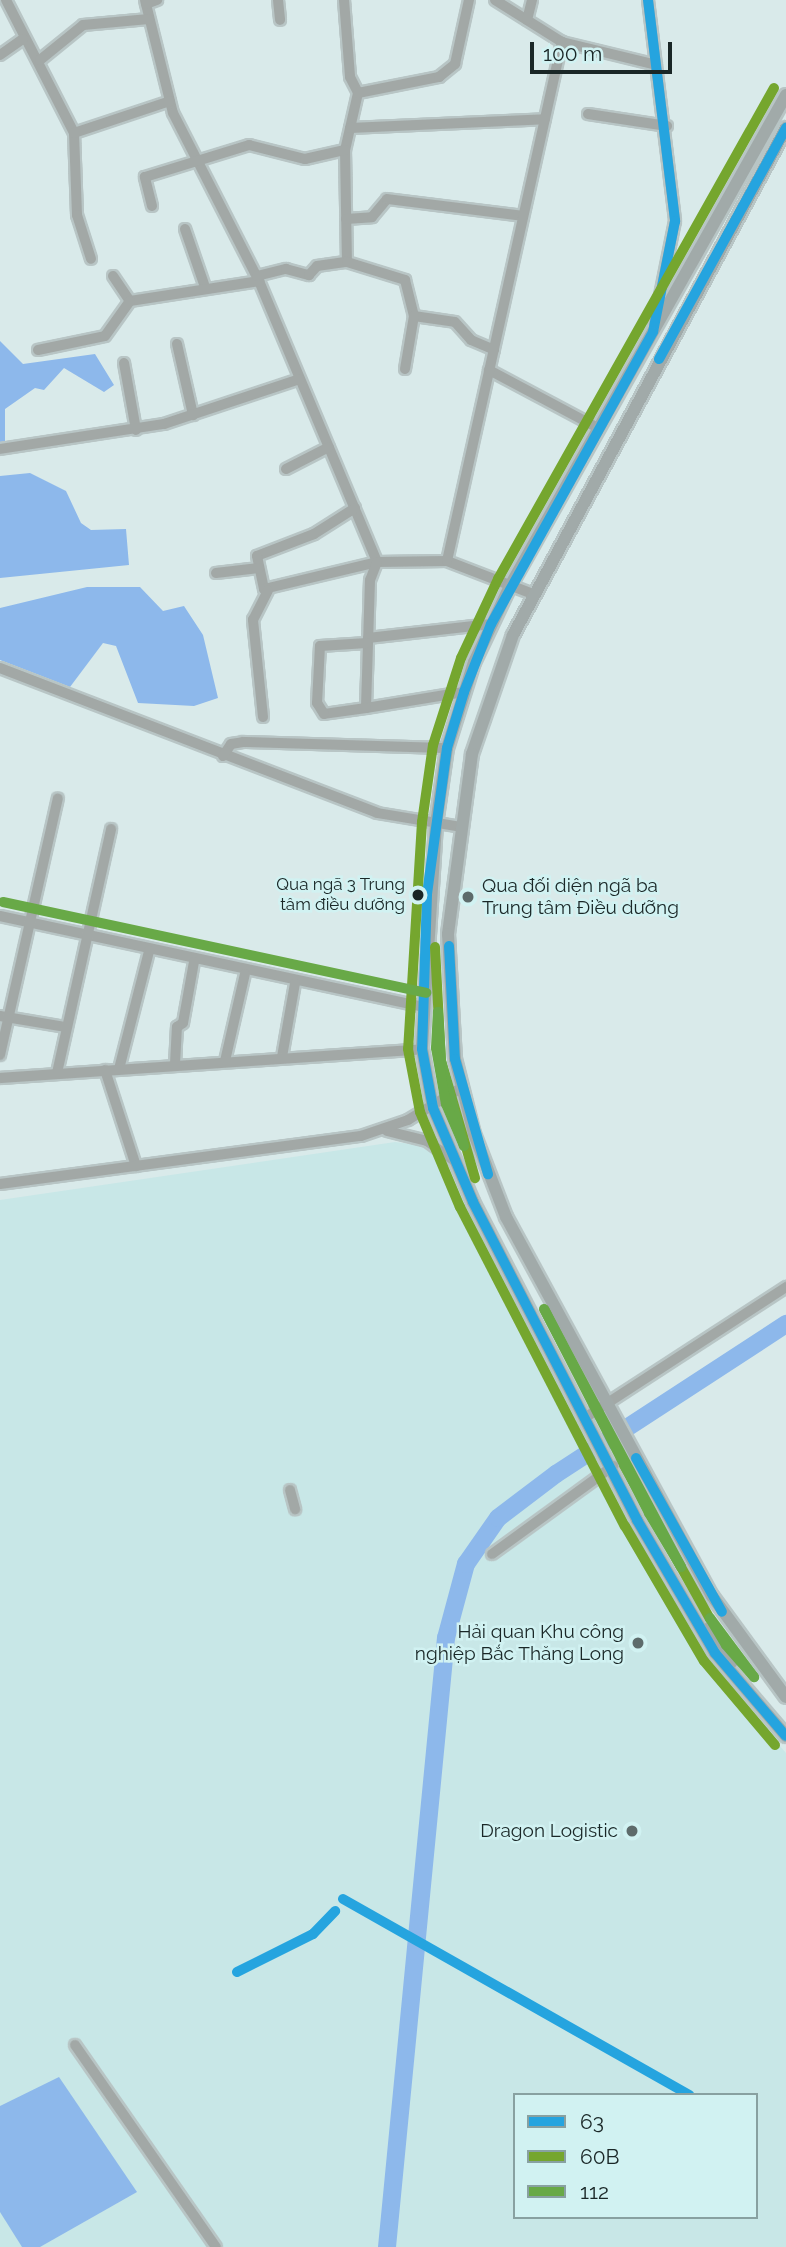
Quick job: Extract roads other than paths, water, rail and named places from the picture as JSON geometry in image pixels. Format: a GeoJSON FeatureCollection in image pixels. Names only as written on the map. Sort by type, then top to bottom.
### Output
{"type":"FeatureCollection","features":[{"type":"Feature","properties":{"kind":"main road"},"geometry":{"type":"LineString","coordinates":[[786,95],[510,586],[491,624],[464,692],[447,748],[436,824],[422,1049],[433,1108],[456,1162],[595,1434],[715,1653],[786,1736]]}},
{"type":"Feature","properties":{"kind":"main road"},"geometry":{"type":"LineString","coordinates":[[784,1691],[712,1596],[506,1217],[461,1088],[448,934],[472,754],[533,594],[786,128]]}},
{"type":"Feature","properties":{"kind":"main road"},"geometry":{"type":"LineString","coordinates":[[632,1503],[725,1652],[786,1723]]}},
{"type":"Feature","properties":{"kind":"street"},"geometry":{"type":"LineString","coordinates":[[6,0],[23,39],[40,60],[74,133],[77,215],[90,259]]}},
{"type":"Feature","properties":{"kind":"street"},"geometry":{"type":"LineString","coordinates":[[158,0],[145,2],[170,101],[258,278],[377,562],[368,641],[366,708]]}},
{"type":"Feature","properties":{"kind":"street"},"geometry":{"type":"LineString","coordinates":[[278,0],[281,20]]}},
{"type":"Feature","properties":{"kind":"street"},"geometry":{"type":"LineString","coordinates":[[344,0],[350,77],[358,93],[345,150],[347,262]]}},
{"type":"Feature","properties":{"kind":"street"},"geometry":{"type":"LineString","coordinates":[[358,93],[439,77],[455,64],[469,0]]}},
{"type":"Feature","properties":{"kind":"street"},"geometry":{"type":"LineString","coordinates":[[495,0],[562,42],[656,65]]}},
{"type":"Feature","properties":{"kind":"street"},"geometry":{"type":"LineString","coordinates":[[527,20],[532,0]]}},
{"type":"Feature","properties":{"kind":"street"},"geometry":{"type":"LineString","coordinates":[[648,0],[667,126],[674,221],[653,332]]}},
{"type":"Feature","properties":{"kind":"street"},"geometry":{"type":"LineString","coordinates":[[40,60],[83,25],[149,19]]}},
{"type":"Feature","properties":{"kind":"street"},"geometry":{"type":"LineString","coordinates":[[0,55],[23,39]]}},
{"type":"Feature","properties":{"kind":"street"},"geometry":{"type":"LineString","coordinates":[[447,561],[562,42]]}},
{"type":"Feature","properties":{"kind":"street"},"geometry":{"type":"LineString","coordinates":[[74,133],[170,101]]}},
{"type":"Feature","properties":{"kind":"street"},"geometry":{"type":"LineString","coordinates":[[588,114],[667,126]]}},
{"type":"Feature","properties":{"kind":"street"},"geometry":{"type":"LineString","coordinates":[[350,128],[545,119]]}},
{"type":"Feature","properties":{"kind":"street"},"geometry":{"type":"LineString","coordinates":[[152,206],[145,177],[249,145],[305,159],[345,150]]}},
{"type":"Feature","properties":{"kind":"street"},"geometry":{"type":"LineString","coordinates":[[346,219],[372,217],[386,199],[523,216]]}},
{"type":"Feature","properties":{"kind":"street"},"geometry":{"type":"LineString","coordinates":[[185,229],[205,287]]}},
{"type":"Feature","properties":{"kind":"street"},"geometry":{"type":"LineString","coordinates":[[38,350],[105,336],[130,301],[258,278],[286,269],[309,275],[317,266],[347,262],[405,280],[414,316],[405,369]]}},
{"type":"Feature","properties":{"kind":"street"},"geometry":{"type":"LineString","coordinates":[[113,276],[130,301]]}},
{"type":"Feature","properties":{"kind":"street"},"geometry":{"type":"LineString","coordinates":[[414,316],[455,322],[471,340],[494,350]]}},
{"type":"Feature","properties":{"kind":"street"},"geometry":{"type":"LineString","coordinates":[[177,344],[193,415]]}},
{"type":"Feature","properties":{"kind":"street"},"geometry":{"type":"LineString","coordinates":[[124,363],[136,430]]}},
{"type":"Feature","properties":{"kind":"street"},"geometry":{"type":"LineString","coordinates":[[489,370],[598,428]]}},
{"type":"Feature","properties":{"kind":"street"},"geometry":{"type":"LineString","coordinates":[[0,449],[136,430],[193,415],[300,379]]}},
{"type":"Feature","properties":{"kind":"street"},"geometry":{"type":"LineString","coordinates":[[286,469],[329,447]]}},
{"type":"Feature","properties":{"kind":"street"},"geometry":{"type":"LineString","coordinates":[[263,717],[254,620],[268,591],[259,568],[261,553],[314,534],[355,508]]}},
{"type":"Feature","properties":{"kind":"street"},"geometry":{"type":"LineString","coordinates":[[268,591],[377,562],[447,561],[533,594]]}},
{"type":"Feature","properties":{"kind":"street"},"geometry":{"type":"LineString","coordinates":[[216,573],[259,568]]}},
{"type":"Feature","properties":{"kind":"street"},"geometry":{"type":"LineString","coordinates":[[464,692],[324,713],[317,703],[320,646],[491,624]]}},
{"type":"Feature","properties":{"kind":"street"},"geometry":{"type":"LineString","coordinates":[[0,668],[377,813],[463,827]]}},
{"type":"Feature","properties":{"kind":"street"},"geometry":{"type":"LineString","coordinates":[[223,756],[231,744],[243,742],[447,748]]}},
{"type":"Feature","properties":{"kind":"street"},"geometry":{"type":"LineString","coordinates":[[0,1055],[4,1016],[32,923],[58,798]]}},
{"type":"Feature","properties":{"kind":"street"},"geometry":{"type":"LineString","coordinates":[[57,1073],[84,936],[111,829]]}},
{"type":"Feature","properties":{"kind":"street"},"geometry":{"type":"LineString","coordinates":[[0,916],[245,974],[424,1007]]}},
{"type":"Feature","properties":{"kind":"street"},"geometry":{"type":"LineString","coordinates":[[119,1069],[149,951]]}},
{"type":"Feature","properties":{"kind":"street"},"geometry":{"type":"LineString","coordinates":[[175,1064],[177,1027],[183,1023],[194,961]]}},
{"type":"Feature","properties":{"kind":"street"},"geometry":{"type":"LineString","coordinates":[[225,1060],[245,974]]}},
{"type":"Feature","properties":{"kind":"street"},"geometry":{"type":"LineString","coordinates":[[282,1057],[295,983]]}},
{"type":"Feature","properties":{"kind":"street"},"geometry":{"type":"LineString","coordinates":[[4,1016],[66,1027]]}},
{"type":"Feature","properties":{"kind":"street"},"geometry":{"type":"LineString","coordinates":[[0,1078],[225,1060],[422,1049]]}},
{"type":"Feature","properties":{"kind":"street"},"geometry":{"type":"LineString","coordinates":[[105,1070],[136,1166]]}},
{"type":"Feature","properties":{"kind":"street"},"geometry":{"type":"LineString","coordinates":[[0,1184],[386,1130],[433,1108],[461,1088]]}},
{"type":"Feature","properties":{"kind":"street"},"geometry":{"type":"LineString","coordinates":[[386,1130],[427,1141],[456,1162]]}},
{"type":"Feature","properties":{"kind":"street"},"geometry":{"type":"LineString","coordinates":[[586,1417],[786,1287]]}},
{"type":"Feature","properties":{"kind":"street"},"geometry":{"type":"LineString","coordinates":[[492,1554],[610,1461]]}},
{"type":"Feature","properties":{"kind":"street"},"geometry":{"type":"LineString","coordinates":[[290,1490],[295,1509]]}},
{"type":"Feature","properties":{"kind":"street"},"geometry":{"type":"LineString","coordinates":[[75,2045],[216,2247]]}},
{"type":"Feature","properties":{"kind":"water"},"geometry":{"type":"Polygon","coordinates":[[[0,341],[23,364],[95,354],[114,385],[104,392],[64,368],[44,390],[35,388],[5,409],[5,444],[0,444],[0,341]]]}},
{"type":"Feature","properties":{"kind":"water"},"geometry":{"type":"Polygon","coordinates":[[[30,473],[66,491],[81,523],[91,530],[126,529],[129,565],[0,578],[0,476],[30,473]]]}},
{"type":"Feature","properties":{"kind":"water"},"geometry":{"type":"Polygon","coordinates":[[[87,587],[140,587],[163,611],[184,606],[203,635],[218,698],[194,706],[138,703],[116,646],[103,643],[70,687],[0,660],[0,608],[87,587]]]}},
{"type":"Feature","properties":{"kind":"water"},"geometry":{"type":"Polygon","coordinates":[[[59,2077],[137,2192],[40,2247],[22,2247],[0,2212],[0,2106],[59,2077]]]}},
{"type":"Feature","properties":{"kind":"waterway"},"geometry":{"type":"LineString","coordinates":[[387,2247],[446,1638],[466,1564],[498,1518],[556,1474],[786,1324]]}},
{"type":"Feature","properties":{"kind":"place","name":"Qua ngã 3 Trung tâm điều dưỡng"},"geometry":{"type":"Point","coordinates":[418,895]}},
{"type":"Feature","properties":{"kind":"place","name":"Qua đối diện ngã ba Trung tâm Điều dưỡng"},"geometry":{"type":"Point","coordinates":[468,897]}},
{"type":"Feature","properties":{"kind":"place","name":"Hải quan Khu công nghiệp Bắc Thăng Long"},"geometry":{"type":"Point","coordinates":[638,1643]}},
{"type":"Feature","properties":{"kind":"place","name":"Dragon Logistic"},"geometry":{"type":"Point","coordinates":[632,1831]}}]}
